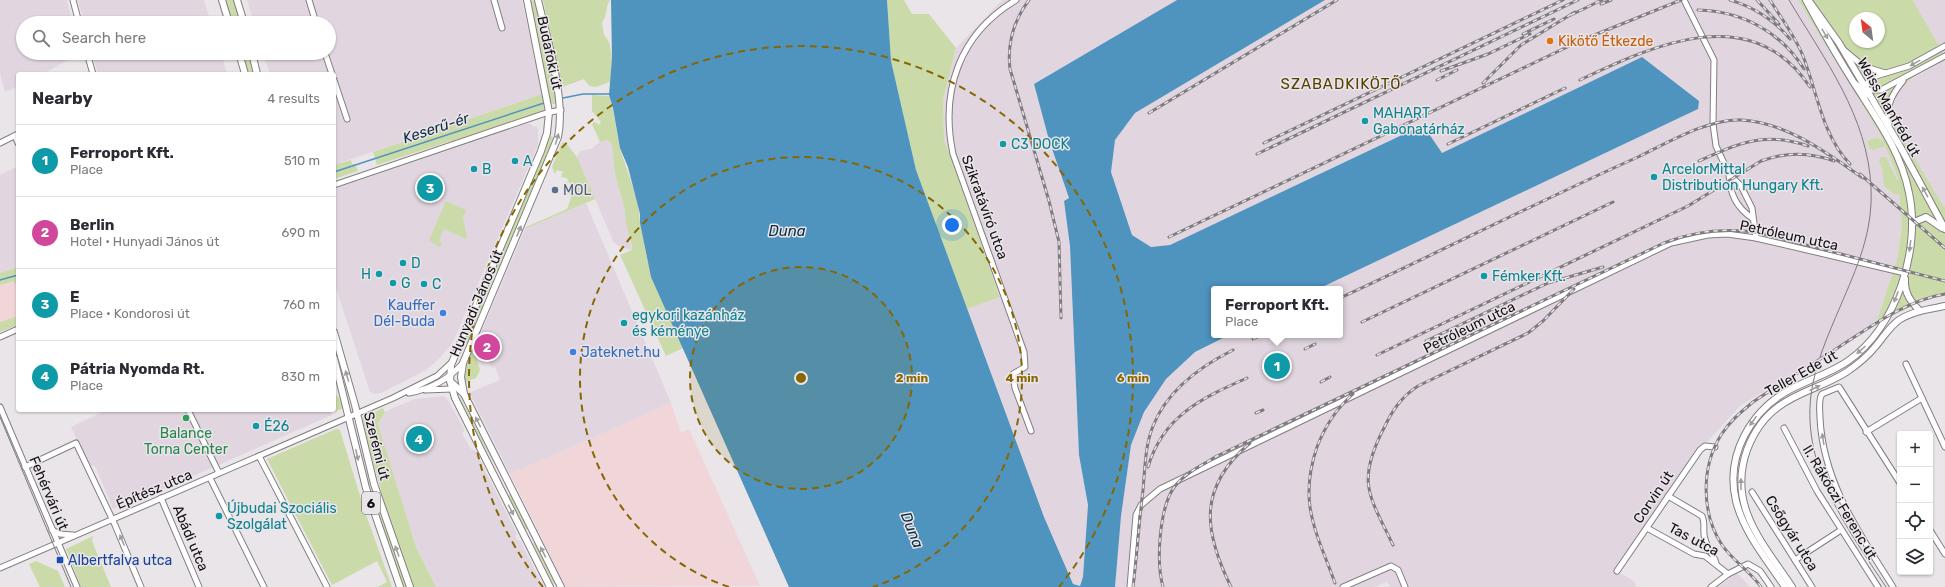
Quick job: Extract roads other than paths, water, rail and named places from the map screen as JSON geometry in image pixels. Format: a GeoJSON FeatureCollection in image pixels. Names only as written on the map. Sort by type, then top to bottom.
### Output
{"type":"FeatureCollection","features":[{"type":"Feature","properties":{"kind":"main road"},"geometry":{"type":"LineString","coordinates":[[222,0],[227,16]]}},
{"type":"Feature","properties":{"kind":"main road"},"geometry":{"type":"LineString","coordinates":[[237,0],[242,16]]}},
{"type":"Feature","properties":{"kind":"main road","name":"Budafoki út"},"geometry":{"type":"LineString","coordinates":[[527,0],[549,112]]}},
{"type":"Feature","properties":{"kind":"main road","name":"Budafoki út"},"geometry":{"type":"LineString","coordinates":[[538,0],[561,110]]}},
{"type":"Feature","properties":{"kind":"main road","name":"Weiss Manfréd út"},"geometry":{"type":"LineString","coordinates":[[1807,0],[1839,43],[1865,90],[1890,130],[1945,229]]}},
{"type":"Feature","properties":{"kind":"main road","name":"Weiss Manfréd út"},"geometry":{"type":"LineString","coordinates":[[1807,0],[1854,83],[1891,142],[1902,165],[1909,194],[1912,223],[1911,242],[1905,273]]}},
{"type":"Feature","properties":{"kind":"main road"},"geometry":{"type":"LineString","coordinates":[[241,60],[244,72]]}},
{"type":"Feature","properties":{"kind":"main road"},"geometry":{"type":"LineString","coordinates":[[254,60],[257,72]]}},
{"type":"Feature","properties":{"kind":"main road","name":"Hunyadi János út"},"geometry":{"type":"LineString","coordinates":[[560,587],[463,391],[461,377],[463,363],[554,148],[560,130],[561,110]]}},
{"type":"Feature","properties":{"kind":"main road","name":"Hunyadi János út"},"geometry":{"type":"LineString","coordinates":[[549,112],[550,123],[544,144],[453,360],[448,379],[499,486],[550,587]]}},
{"type":"Feature","properties":{"kind":"main road","name":"Weiss Manfréd út"},"geometry":{"type":"LineString","coordinates":[[1912,223],[1926,217],[1945,229]]}},
{"type":"Feature","properties":{"kind":"main road"},"geometry":{"type":"LineString","coordinates":[[1905,273],[1906,291],[1913,304],[1920,311],[1945,306]]}},
{"type":"Feature","properties":{"kind":"main road","name":"Teller Ede út"},"geometry":{"type":"LineString","coordinates":[[1785,587],[1748,530],[1741,515],[1736,499],[1734,485],[1738,450],[1745,433],[1771,402],[1791,389],[1829,372],[1849,360],[1863,348],[1889,315],[1905,273]]}},
{"type":"Feature","properties":{"kind":"main road"},"geometry":{"type":"LineString","coordinates":[[489,274],[499,278]]}},
{"type":"Feature","properties":{"kind":"main road"},"geometry":{"type":"LineString","coordinates":[[480,296],[490,300]]}},
{"type":"Feature","properties":{"kind":"main road","name":"Teller Ede út"},"geometry":{"type":"LineString","coordinates":[[1792,587],[1748,519],[1741,492],[1742,468],[1750,441],[1767,417],[1778,406],[1830,381],[1858,364],[1898,321],[1920,311]]}},
{"type":"Feature","properties":{"kind":"main road","name":"Szerémi út"},"geometry":{"type":"LineString","coordinates":[[336,339],[357,414],[374,484],[410,587]]}},
{"type":"Feature","properties":{"kind":"main road","name":"Szerémi út"},"geometry":{"type":"LineString","coordinates":[[336,366],[368,494],[400,587]]}},
{"type":"Feature","properties":{"kind":"main road"},"geometry":{"type":"LineString","coordinates":[[448,379],[463,391]]}},
{"type":"Feature","properties":{"kind":"main road"},"geometry":{"type":"LineString","coordinates":[[495,476],[503,472]]}},
{"type":"Feature","properties":{"kind":"main road"},"geometry":{"type":"LineString","coordinates":[[499,486],[508,482]]}},
{"type":"Feature","properties":{"kind":"main road"},"geometry":{"type":"LineString","coordinates":[[524,534],[532,530]]}},
{"type":"Feature","properties":{"kind":"main road"},"geometry":{"type":"LineString","coordinates":[[545,578],[554,585],[560,587]]}},
{"type":"Feature","properties":{"kind":"street"},"geometry":{"type":"LineString","coordinates":[[73,0],[77,16]]}},
{"type":"Feature","properties":{"kind":"street"},"geometry":{"type":"LineString","coordinates":[[310,0],[314,16]]}},
{"type":"Feature","properties":{"kind":"street"},"geometry":{"type":"LineString","coordinates":[[494,0],[502,28]]}},
{"type":"Feature","properties":{"kind":"street","name":"Szikratávíró utca"},"geometry":{"type":"LineString","coordinates":[[1016,0],[986,24],[960,59],[952,85],[948,110],[949,137],[953,154],[1024,352],[1025,367],[1013,374],[1015,388],[1031,431]]}},
{"type":"Feature","properties":{"kind":"street"},"geometry":{"type":"LineString","coordinates":[[1684,0],[1714,60],[1713,133],[1716,146],[1729,174],[1741,186],[1752,208],[1752,218],[1756,238]]}},
{"type":"Feature","properties":{"kind":"street"},"geometry":{"type":"LineString","coordinates":[[1839,43],[1863,66],[1886,73]]}},
{"type":"Feature","properties":{"kind":"street"},"geometry":{"type":"LineString","coordinates":[[1865,100],[1865,90],[1872,79],[1909,66],[1944,48]]}},
{"type":"Feature","properties":{"kind":"street"},"geometry":{"type":"LineString","coordinates":[[1854,83],[1865,90],[1881,90],[1945,56]]}},
{"type":"Feature","properties":{"kind":"street"},"geometry":{"type":"LineString","coordinates":[[89,60],[92,72]]}},
{"type":"Feature","properties":{"kind":"street"},"geometry":{"type":"LineString","coordinates":[[327,60],[331,72]]}},
{"type":"Feature","properties":{"kind":"street"},"geometry":{"type":"LineString","coordinates":[[1890,130],[1887,117],[1888,107],[1895,91],[1904,79]]}},
{"type":"Feature","properties":{"kind":"street"},"geometry":{"type":"LineString","coordinates":[[336,86],[347,119]]}},
{"type":"Feature","properties":{"kind":"street"},"geometry":{"type":"LineString","coordinates":[[336,184],[549,112],[561,110]]}},
{"type":"Feature","properties":{"kind":"street"},"geometry":{"type":"LineString","coordinates":[[0,143],[16,135]]}},
{"type":"Feature","properties":{"kind":"street"},"geometry":{"type":"LineString","coordinates":[[1729,174],[1730,188],[1741,210],[1752,218]]}},
{"type":"Feature","properties":{"kind":"street","name":"Petróleum utca"},"geometry":{"type":"LineString","coordinates":[[1130,587],[1136,515],[1141,505],[1160,489],[1671,243],[1708,235],[1726,234],[1756,238],[1905,273]]}},
{"type":"Feature","properties":{"kind":"street"},"geometry":{"type":"LineString","coordinates":[[0,337],[16,330]]}},
{"type":"Feature","properties":{"kind":"street","name":"Építész utca"},"geometry":{"type":"LineString","coordinates":[[58,543],[393,398],[437,376],[453,360]]}},
{"type":"Feature","properties":{"kind":"street","name":"Építész utca"},"geometry":{"type":"LineString","coordinates":[[393,398],[424,390],[448,379],[463,363]]}},
{"type":"Feature","properties":{"kind":"street"},"geometry":{"type":"LineString","coordinates":[[1906,364],[1945,447]]}},
{"type":"Feature","properties":{"kind":"street","name":"Építész utca"},"geometry":{"type":"LineString","coordinates":[[428,381],[435,379],[448,379]]}},
{"type":"Feature","properties":{"kind":"street","name":"II. Rákóczi Ferenc út"},"geometry":{"type":"LineString","coordinates":[[1866,432],[1839,387],[1822,394],[1820,397],[1820,422],[1830,469],[1846,511],[1893,587]]}},
{"type":"Feature","properties":{"kind":"street","name":"Építész utca"},"geometry":{"type":"LineString","coordinates":[[424,390],[452,389]]}},
{"type":"Feature","properties":{"kind":"street"},"geometry":{"type":"LineString","coordinates":[[1897,478],[1866,432],[1922,398]]}},
{"type":"Feature","properties":{"kind":"street","name":"Fehérvári út"},"geometry":{"type":"LineString","coordinates":[[0,407],[51,528],[78,587]]}},
{"type":"Feature","properties":{"kind":"street"},"geometry":{"type":"LineString","coordinates":[[189,412],[219,474]]}},
{"type":"Feature","properties":{"kind":"street","name":"II. Rákóczi Ferenc út"},"geometry":{"type":"LineString","coordinates":[[1784,428],[1817,491],[1878,587]]}},
{"type":"Feature","properties":{"kind":"street"},"geometry":{"type":"LineString","coordinates":[[25,466],[76,443],[141,587]]}},
{"type":"Feature","properties":{"kind":"street","name":"Corvin út"},"geometry":{"type":"LineString","coordinates":[[1617,571],[1700,450],[1705,446],[1715,447]]}},
{"type":"Feature","properties":{"kind":"street"},"geometry":{"type":"LineString","coordinates":[[259,456],[327,587]]}},
{"type":"Feature","properties":{"kind":"street"},"geometry":{"type":"LineString","coordinates":[[210,478],[264,587]]}},
{"type":"Feature","properties":{"kind":"street","name":"Csőgyár utca"},"geometry":{"type":"LineString","coordinates":[[1752,492],[1812,587]]}},
{"type":"Feature","properties":{"kind":"street"},"geometry":{"type":"LineString","coordinates":[[1668,496],[1702,516],[1705,540],[1713,553],[1716,563]]}},
{"type":"Feature","properties":{"kind":"street","name":"Abádi utca"},"geometry":{"type":"LineString","coordinates":[[162,498],[199,587]]}},
{"type":"Feature","properties":{"kind":"street","name":"Építész utca"},"geometry":{"type":"LineString","coordinates":[[51,528],[60,534],[78,535]]}},
{"type":"Feature","properties":{"kind":"street","name":"Tas utca"},"geometry":{"type":"LineString","coordinates":[[1647,528],[1694,554],[1705,556],[1716,563],[1728,574]]}},
{"type":"Feature","properties":{"kind":"street"},"geometry":{"type":"LineString","coordinates":[[1795,560],[1841,530]]}},
{"type":"Feature","properties":{"kind":"street"},"geometry":{"type":"LineString","coordinates":[[1933,535],[1945,554]]}},
{"type":"Feature","properties":{"kind":"street"},"geometry":{"type":"LineString","coordinates":[[0,568],[58,543]]}},
{"type":"Feature","properties":{"kind":"street"},"geometry":{"type":"LineString","coordinates":[[1710,587],[1728,574],[1748,564],[1760,571],[1772,587]]}},
{"type":"Feature","properties":{"kind":"street"},"geometry":{"type":"LineString","coordinates":[[1343,587],[1390,566],[1398,570],[1406,587]]}},
{"type":"Feature","properties":{"kind":"water","name":"Duna"},"geometry":{"type":"Polygon","coordinates":[[[611,0],[887,0],[891,61],[916,170],[1044,517],[1073,584],[1080,586],[1083,577],[1088,505],[1079,455],[1070,246],[1064,201],[1069,198],[1049,140],[1034,84],[1177,0],[1325,0],[1135,113],[1115,140],[1111,172],[1132,235],[1151,247],[1170,245],[1423,125],[1442,153],[1642,57],[1699,101],[1698,109],[1324,286],[1211,286],[1211,338],[1223,338],[1195,352],[1166,379],[1144,412],[1131,445],[1121,516],[1115,587],[789,587],[651,277],[640,223],[640,214],[628,167],[620,148],[613,108],[609,95],[612,58],[611,0]]]}},
{"type":"Feature","properties":{"kind":"waterway","name":"Keserű-ér"},"geometry":{"type":"LineString","coordinates":[[563,98],[583,94],[611,94]]}},
{"type":"Feature","properties":{"kind":"waterway","name":"Keserű-ér"},"geometry":{"type":"LineString","coordinates":[[336,171],[544,103]]}},
{"type":"Feature","properties":{"kind":"waterway","name":"Keserű-ér"},"geometry":{"type":"LineString","coordinates":[[0,280],[16,276]]}},
{"type":"Feature","properties":{"kind":"tram line"},"geometry":{"type":"LineString","coordinates":[[1789,0],[1830,66],[1842,89],[1853,112],[1862,137],[1868,162],[1871,204],[1867,235],[1858,264],[1819,361],[1811,395],[1810,422],[1814,448],[1821,473],[1831,497],[1857,543],[1886,587]]}},
{"type":"Feature","properties":{"kind":"tram line"},"geometry":{"type":"LineString","coordinates":[[0,417],[71,587]]}},
{"type":"Feature","properties":{"kind":"railway"},"geometry":{"type":"LineString","coordinates":[[1029,0],[1016,24],[1011,41],[1009,60],[1010,69],[1049,201],[1059,242],[1061,318]]}},
{"type":"Feature","properties":{"kind":"railway"},"geometry":{"type":"LineString","coordinates":[[1149,113],[1337,0]]}},
{"type":"Feature","properties":{"kind":"railway"},"geometry":{"type":"LineString","coordinates":[[1264,143],[1563,0]]}},
{"type":"Feature","properties":{"kind":"railway"},"geometry":{"type":"LineString","coordinates":[[1257,154],[1578,0]]}},
{"type":"Feature","properties":{"kind":"railway"},"geometry":{"type":"LineString","coordinates":[[1571,15],[1602,0]]}},
{"type":"Feature","properties":{"kind":"railway"},"geometry":{"type":"LineString","coordinates":[[1601,4],[1611,0]]}},
{"type":"Feature","properties":{"kind":"railway"},"geometry":{"type":"LineString","coordinates":[[1169,237],[1582,40],[1681,0]]}},
{"type":"Feature","properties":{"kind":"railway"},"geometry":{"type":"LineString","coordinates":[[1730,0],[1747,6],[1763,15],[1784,32],[1790,39]]}},
{"type":"Feature","properties":{"kind":"railway"},"geometry":{"type":"LineString","coordinates":[[1757,0],[1779,24]]}},
{"type":"Feature","properties":{"kind":"railway"},"geometry":{"type":"LineString","coordinates":[[1770,0],[1800,49],[1827,127],[1841,153],[1850,164]]}},
{"type":"Feature","properties":{"kind":"railway"},"geometry":{"type":"LineString","coordinates":[[1698,10],[1730,14],[1759,26],[1784,44],[1804,69]]}},
{"type":"Feature","properties":{"kind":"railway"},"geometry":{"type":"LineString","coordinates":[[1483,83],[1521,45],[1575,12]]}},
{"type":"Feature","properties":{"kind":"railway"},"geometry":{"type":"LineString","coordinates":[[1523,34],[1554,19]]}},
{"type":"Feature","properties":{"kind":"railway"},"geometry":{"type":"LineString","coordinates":[[1441,71],[1488,54],[1530,34]]}},
{"type":"Feature","properties":{"kind":"railway"},"geometry":{"type":"LineString","coordinates":[[1580,80],[1609,66],[1671,43],[1702,37],[1732,37],[1760,44],[1787,60],[1810,87]]}},
{"type":"Feature","properties":{"kind":"railway"},"geometry":{"type":"LineString","coordinates":[[1437,80],[1457,70]]}},
{"type":"Feature","properties":{"kind":"railway"},"geometry":{"type":"LineString","coordinates":[[1448,144],[1565,88]]}},
{"type":"Feature","properties":{"kind":"railway"},"geometry":{"type":"LineString","coordinates":[[1343,297],[1688,132],[1729,120],[1759,122],[1791,133],[1821,149],[1863,178]]}},
{"type":"Feature","properties":{"kind":"railway"},"geometry":{"type":"LineString","coordinates":[[1699,161],[1739,144],[1765,139],[1778,139],[1808,146]]}},
{"type":"Feature","properties":{"kind":"railway"},"geometry":{"type":"LineString","coordinates":[[1377,355],[1688,206],[1761,161],[1779,156],[1798,154],[1816,156],[1834,161]]}},
{"type":"Feature","properties":{"kind":"railway"},"geometry":{"type":"LineString","coordinates":[[1860,174],[1945,248]]}},
{"type":"Feature","properties":{"kind":"railway"},"geometry":{"type":"LineString","coordinates":[[1362,322],[1613,202]]}},
{"type":"Feature","properties":{"kind":"railway"},"geometry":{"type":"LineString","coordinates":[[1163,587],[1160,564],[1160,535],[1165,507],[1175,486],[1189,473],[1217,456],[1664,243],[1698,233],[1732,230],[1756,232],[1945,281]]}},
{"type":"Feature","properties":{"kind":"railway"},"geometry":{"type":"LineString","coordinates":[[1426,341],[1548,283],[1603,267]]}},
{"type":"Feature","properties":{"kind":"railway"},"geometry":{"type":"LineString","coordinates":[[1393,545],[1372,500],[1368,476],[1370,462],[1375,446],[1394,410],[1402,400],[1418,386],[1528,333],[1543,321],[1574,289]]}},
{"type":"Feature","properties":{"kind":"railway"},"geometry":{"type":"LineString","coordinates":[[1761,587],[1722,545],[1710,519],[1707,505],[1707,475],[1714,448],[1724,430],[1753,402],[1876,323],[1916,302],[1945,294]]}},
{"type":"Feature","properties":{"kind":"railway"},"geometry":{"type":"LineString","coordinates":[[1443,342],[1469,326]]}},
{"type":"Feature","properties":{"kind":"railway"},"geometry":{"type":"LineString","coordinates":[[1305,349],[1315,344]]}},
{"type":"Feature","properties":{"kind":"railway"},"geometry":{"type":"LineString","coordinates":[[1133,587],[1146,457],[1148,441],[1153,426],[1159,413],[1167,402],[1186,381],[1221,356],[1233,350]]}},
{"type":"Feature","properties":{"kind":"railway"},"geometry":{"type":"LineString","coordinates":[[1321,382],[1330,377]]}},
{"type":"Feature","properties":{"kind":"railway"},"geometry":{"type":"LineString","coordinates":[[1148,467],[1163,434],[1186,411],[1215,393],[1247,378]]}},
{"type":"Feature","properties":{"kind":"railway"},"geometry":{"type":"LineString","coordinates":[[1335,583],[1316,532],[1309,501],[1309,485],[1317,447],[1324,432],[1336,412],[1353,394]]}},
{"type":"Feature","properties":{"kind":"railway"},"geometry":{"type":"LineString","coordinates":[[1256,413],[1263,410]]}},
{"type":"Feature","properties":{"kind":"railway"},"geometry":{"type":"LineString","coordinates":[[1231,587],[1215,547],[1211,528],[1210,510],[1214,493],[1221,476],[1233,459],[1250,443]]}},
{"type":"Feature","properties":{"kind":"place","name":"Kikötő Étkezde"},"geometry":{"type":"Point","coordinates":[1550,41]}},
{"type":"Feature","properties":{"kind":"place","name":"MAHART Gabonatárház"},"geometry":{"type":"Point","coordinates":[1365,121]}},
{"type":"Feature","properties":{"kind":"place","name":"C3 DOCK"},"geometry":{"type":"Point","coordinates":[1003,144]}},
{"type":"Feature","properties":{"kind":"place","name":"A"},"geometry":{"type":"Point","coordinates":[515,161]}},
{"type":"Feature","properties":{"kind":"place","name":"B"},"geometry":{"type":"Point","coordinates":[474,169]}},
{"type":"Feature","properties":{"kind":"place","name":"ArcelorMittal Distribution Hungary Kft."},"geometry":{"type":"Point","coordinates":[1654,177]}},
{"type":"Feature","properties":{"kind":"place","name":"E"},"geometry":{"type":"Point","coordinates":[430,188]}},
{"type":"Feature","properties":{"kind":"place","name":"MOL"},"geometry":{"type":"Point","coordinates":[555,190]}},
{"type":"Feature","properties":{"kind":"place","name":"D"},"geometry":{"type":"Point","coordinates":[403,263]}},
{"type":"Feature","properties":{"kind":"place","name":"H"},"geometry":{"type":"Point","coordinates":[379,274]}},
{"type":"Feature","properties":{"kind":"place","name":"Fémker Kft."},"geometry":{"type":"Point","coordinates":[1484,276]}},
{"type":"Feature","properties":{"kind":"place","name":"G"},"geometry":{"type":"Point","coordinates":[393,283]}},
{"type":"Feature","properties":{"kind":"place","name":"C"},"geometry":{"type":"Point","coordinates":[424,284]}},
{"type":"Feature","properties":{"kind":"place","name":"Kauffer Dél-Buda"},"geometry":{"type":"Point","coordinates":[443,313]}},
{"type":"Feature","properties":{"kind":"place","name":"egykori kazánház és kéménye"},"geometry":{"type":"Point","coordinates":[624,323]}},
{"type":"Feature","properties":{"kind":"place","name":"Berlin"},"geometry":{"type":"Point","coordinates":[487,347]}},
{"type":"Feature","properties":{"kind":"place","name":"Jateknet.hu"},"geometry":{"type":"Point","coordinates":[573,352]}},
{"type":"Feature","properties":{"kind":"place","name":"Ferroport Kft."},"geometry":{"type":"Point","coordinates":[1277,366]}},
{"type":"Feature","properties":{"kind":"place","name":"Balance Torna Center"},"geometry":{"type":"Point","coordinates":[186,418]}},
{"type":"Feature","properties":{"kind":"place","name":"É26"},"geometry":{"type":"Point","coordinates":[256,426]}},
{"type":"Feature","properties":{"kind":"place","name":"Pátria Nyomda Rt."},"geometry":{"type":"Point","coordinates":[419,439]}},
{"type":"Feature","properties":{"kind":"place","name":"Újbudai Szociális Szolgálat"},"geometry":{"type":"Point","coordinates":[219,516]}},
{"type":"Feature","properties":{"kind":"place","name":"Albertfalva utca"},"geometry":{"type":"Point","coordinates":[60,560]}},
{"type":"Feature","properties":{"kind":"district","name":"SZABADKIKÖTŐ"},"geometry":{"type":"Point","coordinates":[1341,84]}}]}
